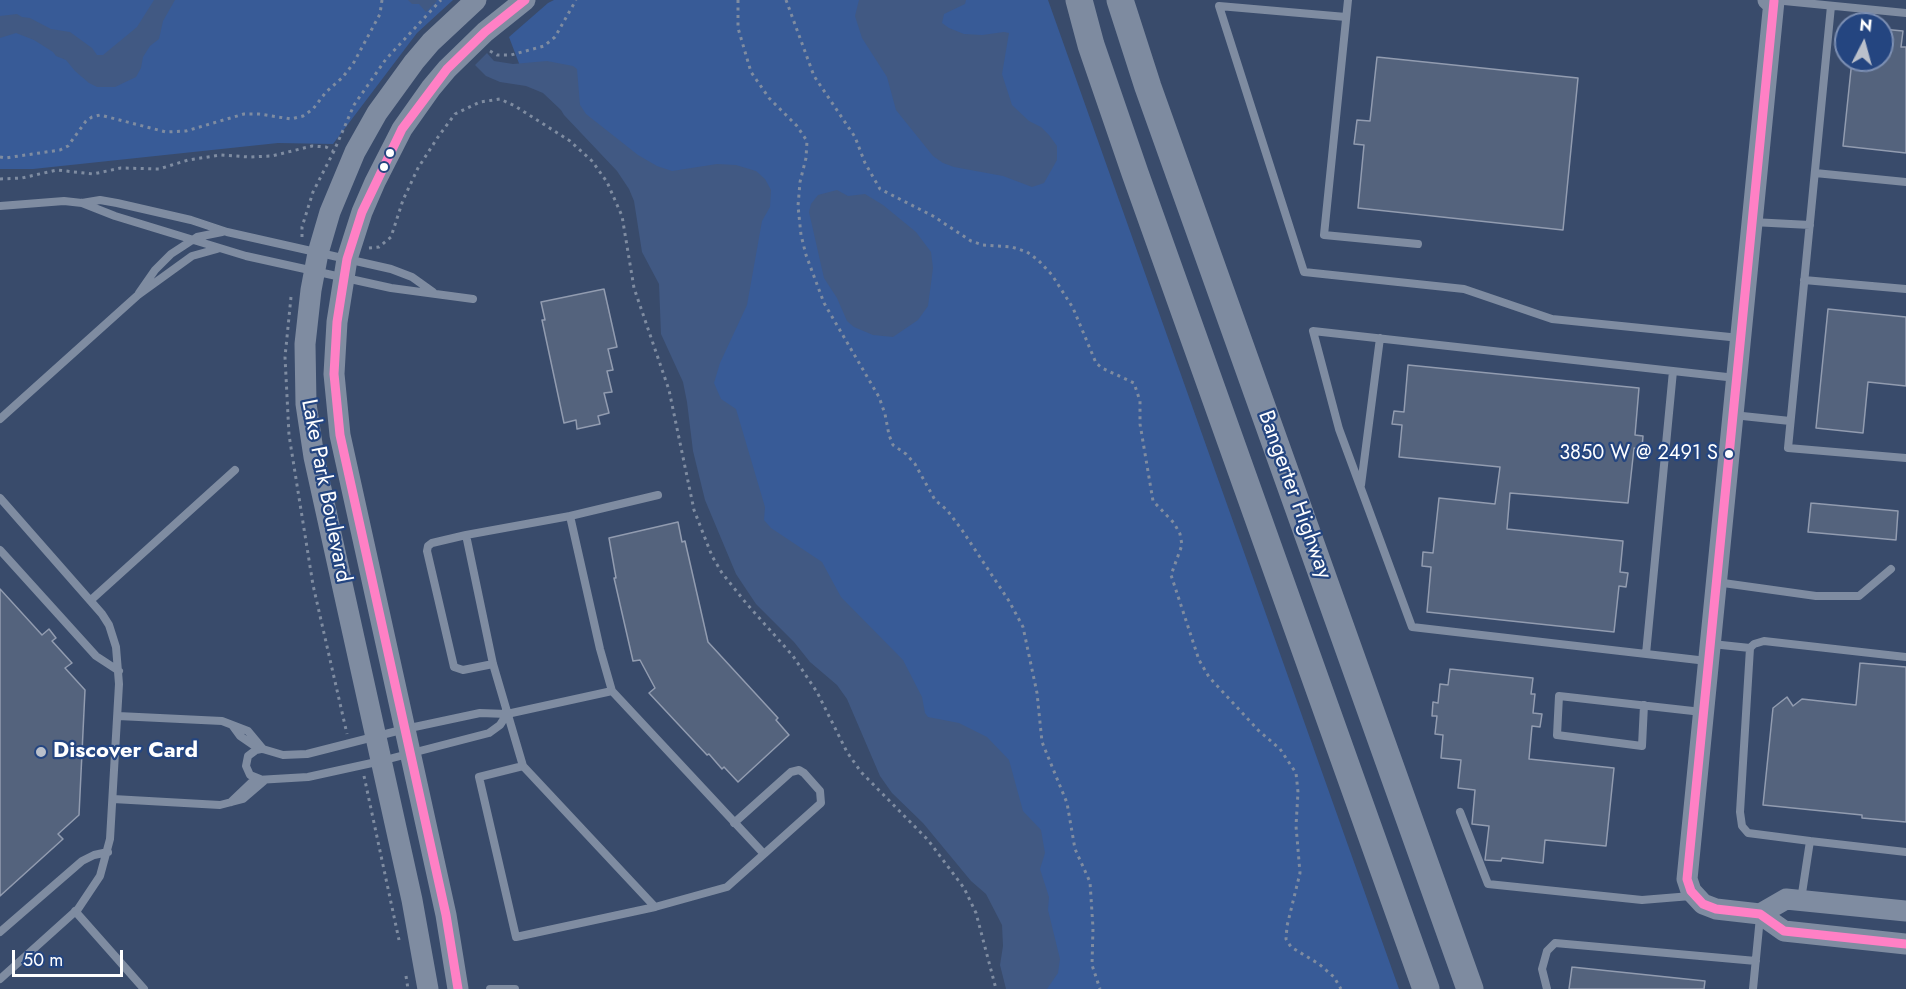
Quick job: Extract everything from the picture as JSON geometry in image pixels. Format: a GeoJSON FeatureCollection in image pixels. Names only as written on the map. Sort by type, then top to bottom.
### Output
{"type":"FeatureCollection","features":[{"type":"Feature","properties":{"kind":"highway","name":"Bangerter Highway"},"geometry":{"type":"LineString","coordinates":[[1079,0],[1091,45],[1135,173],[1426,989]]}},
{"type":"Feature","properties":{"kind":"highway","name":"Bangerter Highway"},"geometry":{"type":"LineString","coordinates":[[1120,0],[1148,87],[1470,989]]}},
{"type":"Feature","properties":{"kind":"street","name":"Lake Park Boulevard"},"geometry":{"type":"LineString","coordinates":[[428,989],[418,930],[309,431],[305,385],[305,344],[316,262],[330,212],[346,172],[377,113],[394,88],[432,42],[476,0]]}},
{"type":"Feature","properties":{"kind":"street","name":"Lake Park Boulevard"},"geometry":{"type":"LineString","coordinates":[[458,989],[451,941],[340,435],[336,404],[337,322],[345,269],[362,212],[393,146],[416,108],[447,69],[466,49],[525,0]]}},
{"type":"Feature","properties":{"kind":"street"},"geometry":{"type":"LineString","coordinates":[[1768,0],[1774,0],[1687,871],[1689,886],[1703,904],[1716,909],[1760,914],[1784,931],[1906,944]]}},
{"type":"Feature","properties":{"kind":"street"},"geometry":{"type":"LineString","coordinates":[[1760,914],[1786,899],[1906,911]]}},
{"type":"Feature","properties":{"kind":"lane"},"geometry":{"type":"LineString","coordinates":[[1348,0],[1324,235],[1418,244]]}},
{"type":"Feature","properties":{"kind":"lane"},"geometry":{"type":"LineString","coordinates":[[1774,0],[1906,13]]}},
{"type":"Feature","properties":{"kind":"lane"},"geometry":{"type":"LineString","coordinates":[[1346,17],[1219,6],[1304,272],[1464,289],[1552,319],[1740,338]]}},
{"type":"Feature","properties":{"kind":"lane"},"geometry":{"type":"LineString","coordinates":[[1831,6],[1788,448],[1906,458]]}},
{"type":"Feature","properties":{"kind":"lane"},"geometry":{"type":"LineString","coordinates":[[1815,173],[1906,182]]}},
{"type":"Feature","properties":{"kind":"lane"},"geometry":{"type":"LineString","coordinates":[[0,206],[57,201],[100,200],[117,203],[191,220],[316,262],[345,269],[391,288],[473,299]]}},
{"type":"Feature","properties":{"kind":"lane"},"geometry":{"type":"LineString","coordinates":[[82,202],[101,212],[220,249],[316,262],[345,269],[402,272],[433,292]]}},
{"type":"Feature","properties":{"kind":"lane"},"geometry":{"type":"LineString","coordinates":[[1752,222],[1810,225]]}},
{"type":"Feature","properties":{"kind":"lane"},"geometry":{"type":"LineString","coordinates":[[138,296],[162,262],[191,240],[206,234],[227,232]]}},
{"type":"Feature","properties":{"kind":"lane"},"geometry":{"type":"LineString","coordinates":[[0,419],[138,296],[192,256],[220,249]]}},
{"type":"Feature","properties":{"kind":"lane"},"geometry":{"type":"LineString","coordinates":[[1804,280],[1906,289]]}},
{"type":"Feature","properties":{"kind":"lane"},"geometry":{"type":"LineString","coordinates":[[1736,378],[1314,331],[1339,429],[1412,627],[1646,654],[1750,648],[1764,641],[1906,657]]}},
{"type":"Feature","properties":{"kind":"lane"},"geometry":{"type":"LineString","coordinates":[[1360,489],[1380,338]]}},
{"type":"Feature","properties":{"kind":"lane"},"geometry":{"type":"LineString","coordinates":[[1646,654],[1673,371]]}},
{"type":"Feature","properties":{"kind":"lane"},"geometry":{"type":"LineString","coordinates":[[1733,415],[1790,421]]}},
{"type":"Feature","properties":{"kind":"lane"},"geometry":{"type":"LineString","coordinates":[[91,600],[235,470]]}},
{"type":"Feature","properties":{"kind":"lane"},"geometry":{"type":"LineString","coordinates":[[493,664],[463,670],[454,667],[427,551],[428,546],[466,535],[570,516],[658,495]]}},
{"type":"Feature","properties":{"kind":"lane"},"geometry":{"type":"LineString","coordinates":[[0,498],[102,614],[113,636],[119,671],[108,852],[94,888],[75,911],[0,979]]}},
{"type":"Feature","properties":{"kind":"lane"},"geometry":{"type":"LineString","coordinates":[[570,516],[600,649],[612,691],[764,854]]}},
{"type":"Feature","properties":{"kind":"lane"},"geometry":{"type":"LineString","coordinates":[[466,535],[493,664],[523,766],[655,907]]}},
{"type":"Feature","properties":{"kind":"lane"},"geometry":{"type":"LineString","coordinates":[[0,550],[96,656],[119,671]]}},
{"type":"Feature","properties":{"kind":"lane"},"geometry":{"type":"LineString","coordinates":[[1716,582],[1816,596],[1859,596],[1891,569]]}},
{"type":"Feature","properties":{"kind":"lane"},"geometry":{"type":"LineString","coordinates":[[1750,648],[1740,812],[1742,826],[1748,833],[1906,852]]}},
{"type":"Feature","properties":{"kind":"lane"},"geometry":{"type":"LineString","coordinates":[[260,779],[250,775],[246,766],[246,760],[252,752],[263,750],[283,755],[307,754],[480,713],[507,714],[612,691]]}},
{"type":"Feature","properties":{"kind":"lane"},"geometry":{"type":"LineString","coordinates":[[1644,705],[1642,746],[1557,735],[1559,696],[1644,705],[1703,712]]}},
{"type":"Feature","properties":{"kind":"lane"},"geometry":{"type":"LineString","coordinates":[[231,802],[252,782],[260,779],[308,777],[489,733],[500,725],[507,714]]}},
{"type":"Feature","properties":{"kind":"lane"},"geometry":{"type":"LineString","coordinates":[[117,716],[216,720],[248,731],[263,750]]}},
{"type":"Feature","properties":{"kind":"lane"},"geometry":{"type":"LineString","coordinates":[[523,766],[479,777],[516,937],[655,907],[727,887],[821,803],[820,791],[804,773],[799,770],[791,771],[734,822]]}},
{"type":"Feature","properties":{"kind":"lane"},"geometry":{"type":"LineString","coordinates":[[113,799],[210,805],[243,799],[258,785],[270,778]]}},
{"type":"Feature","properties":{"kind":"lane"},"geometry":{"type":"LineString","coordinates":[[1460,812],[1488,884],[1642,900],[1695,896]]}},
{"type":"Feature","properties":{"kind":"lane"},"geometry":{"type":"LineString","coordinates":[[1801,900],[1810,841]]}},
{"type":"Feature","properties":{"kind":"lane"},"geometry":{"type":"LineString","coordinates":[[0,932],[82,861],[108,852]]}},
{"type":"Feature","properties":{"kind":"lane"},"geometry":{"type":"LineString","coordinates":[[75,911],[144,989]]}},
{"type":"Feature","properties":{"kind":"lane"},"geometry":{"type":"LineString","coordinates":[[1753,989],[1760,914]]}},
{"type":"Feature","properties":{"kind":"lane"},"geometry":{"type":"LineString","coordinates":[[1547,989],[1542,969],[1547,951],[1556,943],[1756,961]]}},
{"type":"Feature","properties":{"kind":"lane"},"geometry":{"type":"LineString","coordinates":[[490,989],[515,989]]}},
{"type":"Feature","properties":{"kind":"path"},"geometry":{"type":"LineString","coordinates":[[0,157],[60,150],[68,146],[86,121],[100,115],[166,132],[186,131],[243,114],[259,114],[291,120],[303,116],[313,109],[353,64],[380,14],[382,0]]}},
{"type":"Feature","properties":{"kind":"path"},"geometry":{"type":"LineString","coordinates":[[490,51],[497,55],[511,55],[544,46],[555,37],[576,0]]}},
{"type":"Feature","properties":{"kind":"path"},"geometry":{"type":"LineString","coordinates":[[738,0],[738,28],[751,72],[769,98],[797,126],[807,141],[798,206],[801,235],[824,303],[879,397],[893,445],[915,464],[935,500],[947,510],[962,530],[1009,601],[1023,627],[1037,693],[1042,742],[1067,803],[1075,849],[1090,882],[1093,928],[1092,965],[1100,989]]}},
{"type":"Feature","properties":{"kind":"path"},"geometry":{"type":"LineString","coordinates":[[786,0],[814,76],[855,137],[865,164],[880,189],[933,216],[971,241],[983,245],[1012,247],[1027,252],[1038,260],[1052,275],[1073,308],[1096,363],[1134,383],[1140,401],[1140,424],[1153,501],[1174,523],[1180,534],[1182,545],[1171,575],[1199,660],[1215,685],[1258,730],[1280,749],[1296,773],[1298,792],[1296,826],[1300,873],[1286,939],[1291,947],[1319,964],[1334,977],[1341,989]]}},
{"type":"Feature","properties":{"kind":"path"},"geometry":{"type":"LineString","coordinates":[[366,248],[379,247],[391,237],[403,200],[418,168],[438,137],[455,114],[480,102],[500,99],[515,106],[570,141],[592,161],[607,182],[622,216],[634,288],[669,390],[694,510],[712,556],[740,596],[793,656],[817,692],[847,752],[861,772],[928,840],[964,888],[976,913],[996,989]]}},
{"type":"Feature","properties":{"kind":"path"},"geometry":{"type":"LineString","coordinates":[[0,179],[22,178],[57,170],[93,174],[121,168],[159,169],[188,160],[221,155],[249,158],[272,156],[312,146],[326,147],[334,151]]}},
{"type":"Feature","properties":{"kind":"path"},"geometry":{"type":"LineString","coordinates":[[364,777],[401,948]]}},
{"type":"Feature","properties":{"kind":"path"},"geometry":{"type":"LineString","coordinates":[[406,971],[408,989]]}},
{"type":"Feature","properties":{"kind":"shaded area"},"geometry":{"type":"Polygon","coordinates":[[[0,0],[453,0],[417,33],[333,144],[278,143],[33,169],[0,169],[0,0]]]}},
{"type":"Feature","properties":{"kind":"shaded area"},"geometry":{"type":"Polygon","coordinates":[[[154,0],[175,0],[163,21],[159,39],[150,46],[143,57],[136,77],[115,87],[97,87],[89,83],[66,60],[56,56],[34,40],[16,33],[0,38],[0,16],[17,14],[51,29],[70,32],[92,48],[97,55],[103,55],[137,27],[154,0]]]}},
{"type":"Feature","properties":{"kind":"shaded area"},"geometry":{"type":"Polygon","coordinates":[[[408,0],[437,1],[426,12],[419,4],[412,4],[408,0]]]}},
{"type":"Feature","properties":{"kind":"shaded area"},"geometry":{"type":"Polygon","coordinates":[[[554,0],[1048,0],[1399,989],[1037,989],[998,887],[749,543],[639,173],[520,66],[509,37],[554,0]]]}},
{"type":"Feature","properties":{"kind":"shaded area"},"geometry":{"type":"Polygon","coordinates":[[[859,0],[966,0],[965,4],[944,14],[942,23],[964,34],[1009,33],[1002,74],[1012,105],[1029,121],[1041,127],[1057,146],[1057,160],[1044,183],[1032,187],[1003,176],[954,167],[933,156],[896,110],[887,77],[862,38],[855,16],[859,0]]]}},
{"type":"Feature","properties":{"kind":"shaded area"},"geometry":{"type":"Polygon","coordinates":[[[487,53],[494,61],[513,64],[547,61],[573,66],[577,69],[580,105],[586,114],[638,155],[657,166],[672,171],[717,164],[736,165],[756,171],[765,179],[771,190],[770,207],[762,221],[747,305],[720,363],[714,383],[721,399],[736,409],[765,507],[764,520],[771,528],[822,562],[841,597],[903,660],[922,697],[928,717],[959,723],[987,737],[1009,760],[1023,811],[1041,830],[1045,853],[1040,869],[1049,897],[1048,910],[1060,959],[1058,973],[1047,989],[1006,989],[1000,965],[1003,946],[1002,925],[986,894],[971,881],[923,823],[892,793],[880,776],[847,699],[837,685],[810,662],[794,642],[756,604],[736,574],[705,500],[693,451],[683,382],[661,334],[659,284],[642,252],[634,201],[629,189],[617,171],[543,93],[526,86],[500,82],[486,76],[475,65],[487,53]]]}},
{"type":"Feature","properties":{"kind":"shaded area"},"geometry":{"type":"Polygon","coordinates":[[[837,190],[848,196],[865,194],[883,205],[916,232],[931,252],[933,268],[928,306],[918,320],[893,337],[873,335],[854,327],[847,321],[837,298],[824,278],[809,212],[811,204],[818,195],[837,190]]]}},
{"type":"Feature","properties":{"kind":"building"},"geometry":{"type":"Polygon","coordinates":[[[1894,30],[1903,31],[1901,47],[1906,47],[1906,153],[1843,146],[1851,72],[1894,72],[1894,30]]]}},
{"type":"Feature","properties":{"kind":"building"},"geometry":{"type":"Polygon","coordinates":[[[1377,57],[1578,78],[1563,230],[1358,208],[1364,145],[1354,144],[1357,120],[1370,121],[1377,57]]]}},
{"type":"Feature","properties":{"kind":"building"},"geometry":{"type":"Polygon","coordinates":[[[604,289],[617,347],[608,349],[613,370],[607,371],[612,392],[604,393],[609,413],[598,416],[600,424],[577,429],[576,420],[564,423],[542,320],[545,320],[541,302],[604,289]]]}},
{"type":"Feature","properties":{"kind":"building"},"geometry":{"type":"Polygon","coordinates":[[[1828,309],[1906,317],[1906,386],[1868,382],[1863,433],[1816,428],[1828,309]]]}},
{"type":"Feature","properties":{"kind":"building"},"geometry":{"type":"Polygon","coordinates":[[[1408,365],[1639,388],[1635,435],[1643,436],[1642,449],[1634,448],[1628,503],[1510,493],[1507,529],[1623,541],[1620,572],[1628,573],[1626,587],[1619,586],[1614,632],[1427,612],[1431,567],[1422,566],[1423,552],[1433,553],[1439,498],[1495,504],[1500,467],[1399,457],[1402,425],[1392,424],[1394,411],[1404,412],[1408,365]]]}},
{"type":"Feature","properties":{"kind":"building"},"geometry":{"type":"Polygon","coordinates":[[[1811,503],[1898,511],[1896,540],[1808,532],[1811,503]]]}},
{"type":"Feature","properties":{"kind":"building"},"geometry":{"type":"Polygon","coordinates":[[[678,522],[682,542],[685,541],[708,642],[778,718],[776,720],[789,735],[738,782],[724,767],[722,769],[709,754],[707,755],[649,693],[655,688],[640,660],[633,661],[614,578],[616,578],[609,538],[678,522]]]}},
{"type":"Feature","properties":{"kind":"building","name":"Discover Card"},"geometry":{"type":"Polygon","coordinates":[[[0,589],[42,635],[49,629],[56,638],[52,641],[72,663],[65,668],[85,690],[79,815],[58,834],[63,839],[0,896],[0,589]]]}},
{"type":"Feature","properties":{"kind":"building"},"geometry":{"type":"Polygon","coordinates":[[[1860,663],[1906,667],[1906,822],[1763,805],[1773,708],[1787,697],[1793,706],[1802,699],[1856,705],[1860,663]]]}},
{"type":"Feature","properties":{"kind":"building"},"geometry":{"type":"Polygon","coordinates":[[[1450,669],[1533,678],[1531,694],[1535,694],[1533,713],[1542,714],[1540,727],[1532,726],[1529,759],[1614,768],[1606,846],[1545,840],[1543,863],[1502,858],[1501,861],[1485,860],[1489,826],[1472,824],[1475,790],[1458,788],[1461,760],[1441,758],[1443,735],[1435,734],[1437,716],[1432,716],[1433,702],[1438,703],[1440,684],[1448,685],[1450,669]]]}},
{"type":"Feature","properties":{"kind":"building"},"geometry":{"type":"Polygon","coordinates":[[[1572,967],[1705,981],[1704,989],[1569,989],[1572,967]]]}},
{"type":"Feature","properties":{"kind":"transit line"},"geometry":{"type":"LineString","coordinates":[[458,989],[446,915],[340,435],[334,374],[337,322],[347,259],[362,212],[402,129],[447,69],[485,32],[525,0]]}},
{"type":"Feature","properties":{"kind":"transit line"},"geometry":{"type":"LineString","coordinates":[[1774,1],[1687,879],[1691,891],[1703,904],[1716,909],[1760,914],[1784,931],[1906,944]]}},
{"type":"Feature","properties":{"kind":"place","name":"3850 W @ 2491 S"},"geometry":{"type":"Point","coordinates":[1729,454]}},
{"type":"Feature","properties":{"kind":"place","name":"Discover Card"},"geometry":{"type":"Point","coordinates":[41,752]}}]}
